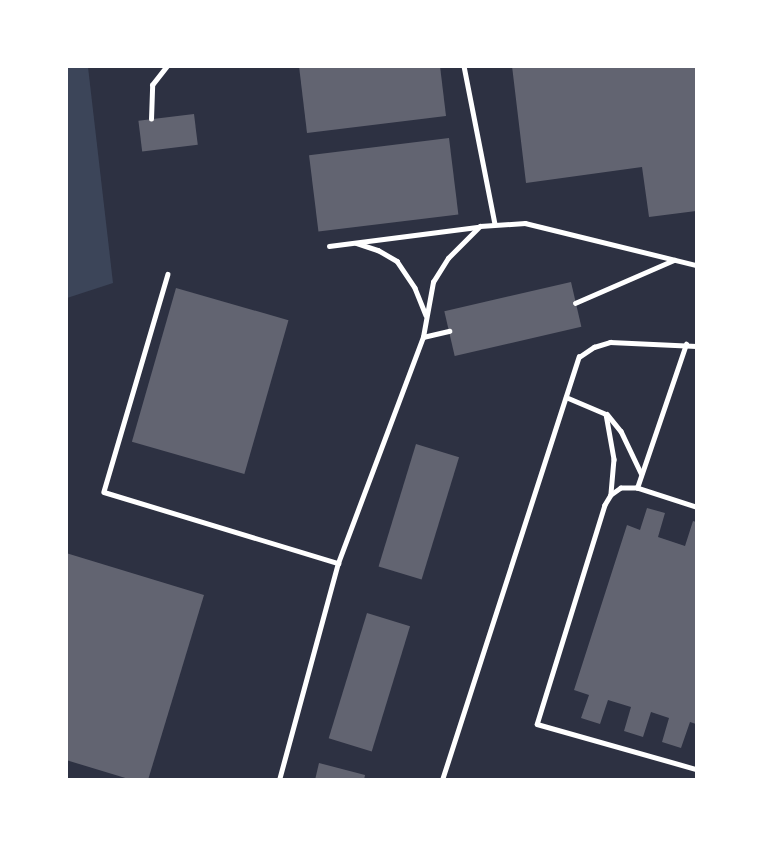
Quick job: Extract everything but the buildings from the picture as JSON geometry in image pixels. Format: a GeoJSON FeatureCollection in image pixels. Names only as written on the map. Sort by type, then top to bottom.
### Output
{"type":"FeatureCollection","features":[{"type":"Feature","properties":{"kind":"lane"},"geometry":{"type":"LineString","coordinates":[[152,119],[152,85],[167,66]]}},
{"type":"Feature","properties":{"kind":"lane"},"geometry":{"type":"LineString","coordinates":[[464,66],[495,224]]}},
{"type":"Feature","properties":{"kind":"lane"},"geometry":{"type":"LineString","coordinates":[[329,246],[495,224],[541,225],[696,265]]}},
{"type":"Feature","properties":{"kind":"lane"},"geometry":{"type":"LineString","coordinates":[[279,779],[338,563],[423,337],[433,282],[439,269],[480,226]]}},
{"type":"Feature","properties":{"kind":"lane"},"geometry":{"type":"LineString","coordinates":[[354,242],[378,250],[397,261],[415,288],[426,316]]}},
{"type":"Feature","properties":{"kind":"lane"},"geometry":{"type":"LineString","coordinates":[[575,303],[675,260]]}},
{"type":"Feature","properties":{"kind":"lane"},"geometry":{"type":"LineString","coordinates":[[168,274],[104,492],[338,563]]}},
{"type":"Feature","properties":{"kind":"lane"},"geometry":{"type":"LineString","coordinates":[[423,337],[449,331]]}},
{"type":"Feature","properties":{"kind":"lane"},"geometry":{"type":"LineString","coordinates":[[442,779],[579,358],[599,344],[617,341],[696,346]]}},
{"type":"Feature","properties":{"kind":"lane"},"geometry":{"type":"LineString","coordinates":[[637,488],[686,344]]}},
{"type":"Feature","properties":{"kind":"lane"},"geometry":{"type":"LineString","coordinates":[[566,397],[604,411],[618,426],[642,473]]}},
{"type":"Feature","properties":{"kind":"lane"},"geometry":{"type":"LineString","coordinates":[[604,411],[611,429],[614,459],[611,495]]}},
{"type":"Feature","properties":{"kind":"lane"},"geometry":{"type":"LineString","coordinates":[[696,507],[637,488],[621,488],[611,495],[604,505],[537,724],[696,769]]}},
{"type":"Feature","properties":{"kind":"shaded area"},"geometry":{"type":"Polygon","coordinates":[[[66,67],[88,67],[113,283],[67,298],[66,67]]]}}]}
